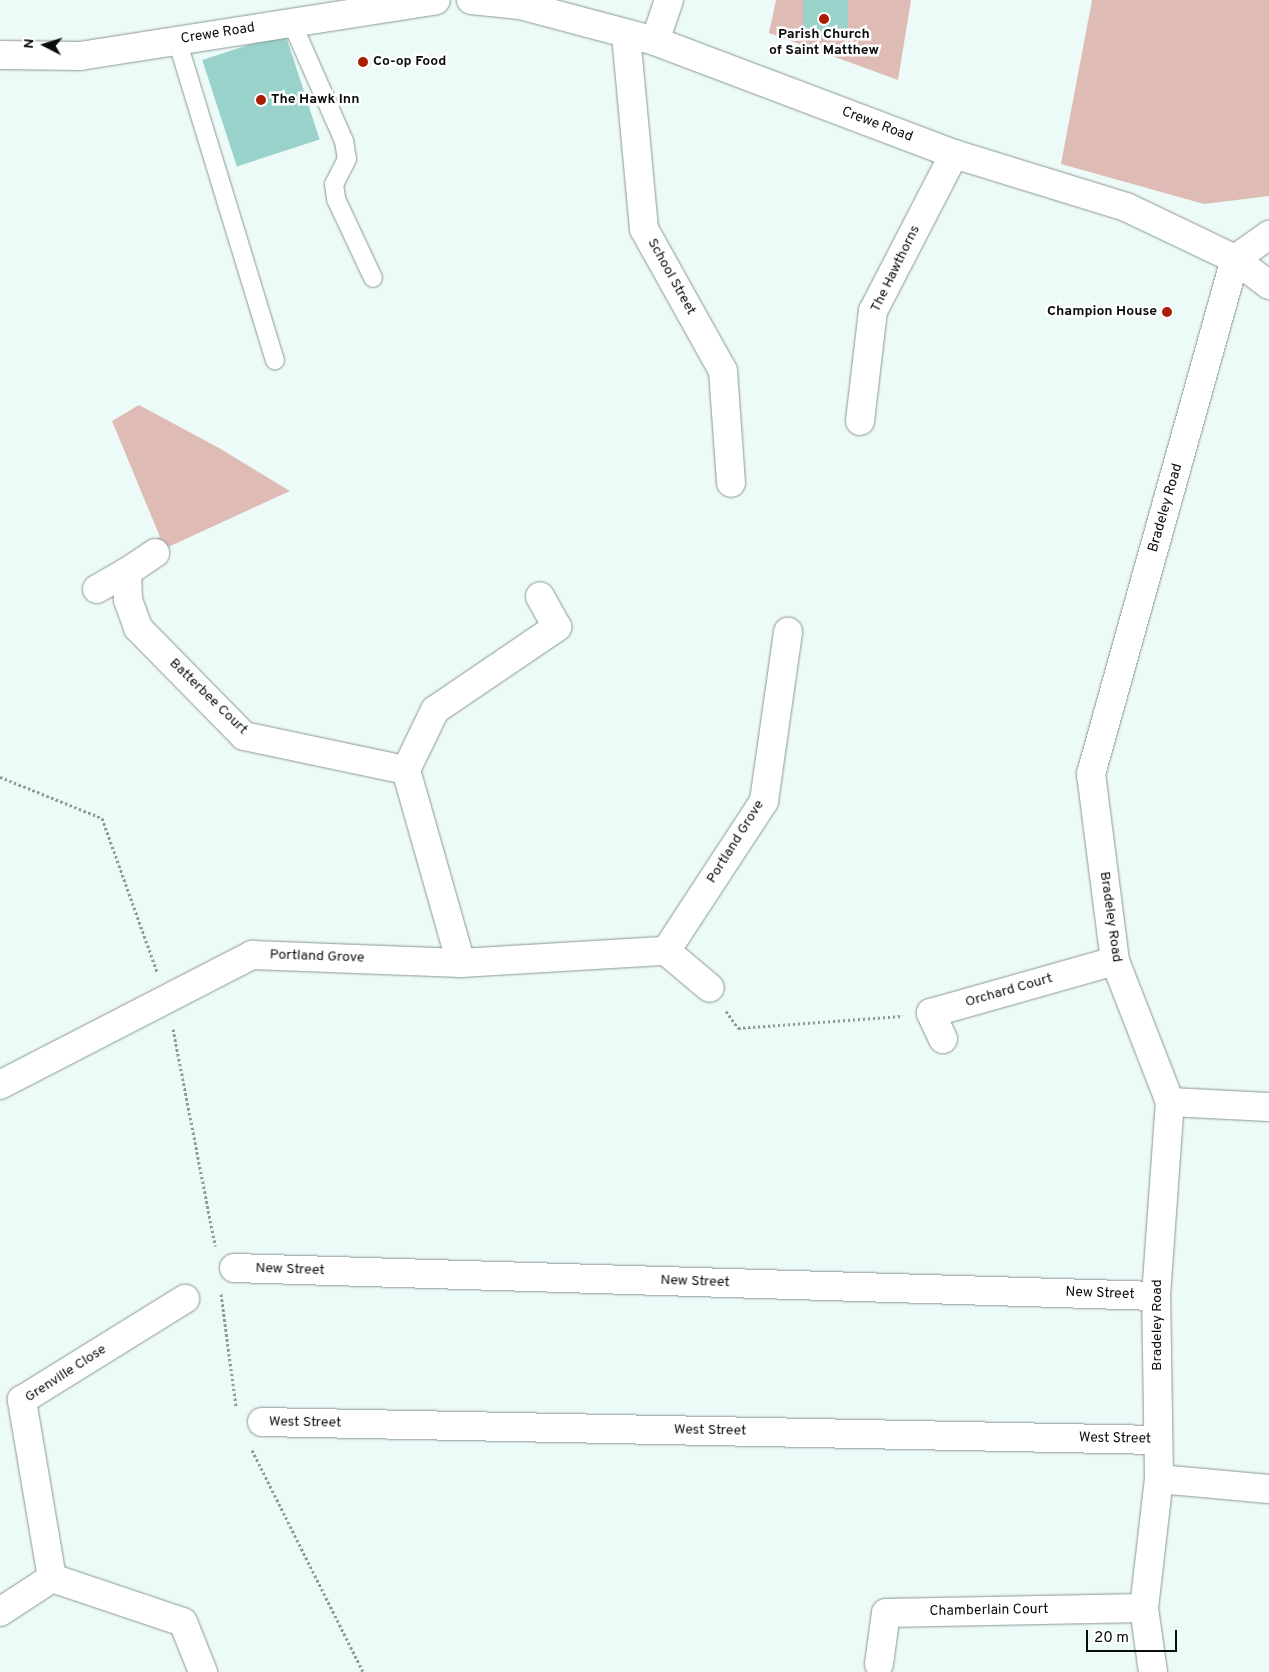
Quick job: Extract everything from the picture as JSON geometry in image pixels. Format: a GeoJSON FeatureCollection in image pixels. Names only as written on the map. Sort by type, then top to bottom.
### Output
{"type":"FeatureCollection","features":[{"type":"Feature","properties":{"kind":"street","name":"Crewe Road"},"geometry":{"type":"LineString","coordinates":[[0,55],[80,56],[436,0]]}},
{"type":"Feature","properties":{"kind":"street","name":"Crewe Road"},"geometry":{"type":"LineString","coordinates":[[471,0],[520,5],[626,35],[655,41],[954,154],[1126,207],[1235,260],[1269,285]]}},
{"type":"Feature","properties":{"kind":"street"},"geometry":{"type":"LineString","coordinates":[[655,41],[669,0]]}},
{"type":"Feature","properties":{"kind":"street","name":"School Street"},"geometry":{"type":"LineString","coordinates":[[626,35],[644,229],[723,371],[731,484]]}},
{"type":"Feature","properties":{"kind":"street","name":"The Hawthorns"},"geometry":{"type":"LineString","coordinates":[[860,421],[872,310],[954,154]]}},
{"type":"Feature","properties":{"kind":"street"},"geometry":{"type":"LineString","coordinates":[[1235,260],[1269,235]]}},
{"type":"Feature","properties":{"kind":"street","name":"Bradeley Road"},"geometry":{"type":"LineString","coordinates":[[1153,1672],[1144,1608],[1160,1479],[1156,1296],[1170,1102],[1115,961],[1091,774],[1235,260]]}},
{"type":"Feature","properties":{"kind":"street"},"geometry":{"type":"LineString","coordinates":[[97,589],[155,553]]}},
{"type":"Feature","properties":{"kind":"street","name":"Batterbee Court"},"geometry":{"type":"LineString","coordinates":[[126,572],[128,600],[138,628],[244,736],[406,770]]}},
{"type":"Feature","properties":{"kind":"street"},"geometry":{"type":"LineString","coordinates":[[461,963],[406,770],[435,710],[557,627],[540,596]]}},
{"type":"Feature","properties":{"kind":"street","name":"Portland Grove"},"geometry":{"type":"LineString","coordinates":[[0,1085],[252,955],[461,963],[666,951],[764,801],[788,632]]}},
{"type":"Feature","properties":{"kind":"street"},"geometry":{"type":"LineString","coordinates":[[666,951],[710,988]]}},
{"type":"Feature","properties":{"kind":"street","name":"Orchard Court"},"geometry":{"type":"LineString","coordinates":[[931,1014],[1115,961]]}},
{"type":"Feature","properties":{"kind":"street"},"geometry":{"type":"LineString","coordinates":[[931,1014],[943,1039]]}},
{"type":"Feature","properties":{"kind":"street"},"geometry":{"type":"LineString","coordinates":[[1170,1102],[1269,1107]]}},
{"type":"Feature","properties":{"kind":"street","name":"New Street"},"geometry":{"type":"LineString","coordinates":[[227,1277],[1156,1296]]}},
{"type":"Feature","properties":{"kind":"street","name":"Grenville Close"},"geometry":{"type":"LineString","coordinates":[[52,1578],[22,1400],[185,1299]]}},
{"type":"Feature","properties":{"kind":"street","name":"West Street"},"geometry":{"type":"LineString","coordinates":[[262,1422],[1158,1440]]}},
{"type":"Feature","properties":{"kind":"street"},"geometry":{"type":"LineString","coordinates":[[1160,1479],[1269,1489]]}},
{"type":"Feature","properties":{"kind":"street"},"geometry":{"type":"LineString","coordinates":[[0,1612],[52,1578],[184,1622],[203,1672]]}},
{"type":"Feature","properties":{"kind":"street","name":"Chamberlain Court"},"geometry":{"type":"LineString","coordinates":[[879,1664],[886,1613],[1144,1608]]}},
{"type":"Feature","properties":{"kind":"lane"},"geometry":{"type":"LineString","coordinates":[[292,23],[344,141],[347,159],[334,184],[336,199],[373,278]]}},
{"type":"Feature","properties":{"kind":"lane"},"geometry":{"type":"LineString","coordinates":[[177,40],[276,360]]}},
{"type":"Feature","properties":{"kind":"path"},"geometry":{"type":"LineString","coordinates":[[0,777],[102,818],[167,999],[215,1248]]}},
{"type":"Feature","properties":{"kind":"path"},"geometry":{"type":"LineString","coordinates":[[738,1028],[931,1014]]}},
{"type":"Feature","properties":{"kind":"path"},"geometry":{"type":"LineString","coordinates":[[227,1277],[237,1412]]}},
{"type":"Feature","properties":{"kind":"path"},"geometry":{"type":"LineString","coordinates":[[252,1448],[363,1672]]}},
{"type":"Feature","properties":{"kind":"shaded area"},"geometry":{"type":"Polygon","coordinates":[[[776,0],[911,0],[898,80],[769,33],[776,0]]]}},
{"type":"Feature","properties":{"kind":"shaded area"},"geometry":{"type":"Polygon","coordinates":[[[1092,0],[1269,0],[1269,196],[1204,204],[1061,164],[1092,0]]]}},
{"type":"Feature","properties":{"kind":"shaded area"},"geometry":{"type":"Polygon","coordinates":[[[139,405],[219,448],[290,491],[155,553],[150,543],[160,537],[112,421],[139,405]]]}},
{"type":"Feature","properties":{"kind":"building","name":"Parish Church of Saint Matthew"},"geometry":{"type":"Polygon","coordinates":[[[803,0],[848,0],[848,37],[803,37],[803,0]]]}},
{"type":"Feature","properties":{"kind":"building","name":"The Hawk Inn"},"geometry":{"type":"Polygon","coordinates":[[[285,33],[320,140],[237,166],[202,60],[285,33]]]}},
{"type":"Feature","properties":{"kind":"place","name":"Parish Church of Saint Matthew"},"geometry":{"type":"Point","coordinates":[824,19]}},
{"type":"Feature","properties":{"kind":"place","name":"Co-op Food"},"geometry":{"type":"Point","coordinates":[363,62]}},
{"type":"Feature","properties":{"kind":"place","name":"The Hawk Inn"},"geometry":{"type":"Point","coordinates":[261,100]}},
{"type":"Feature","properties":{"kind":"place","name":"Champion House"},"geometry":{"type":"Point","coordinates":[1167,312]}}]}
